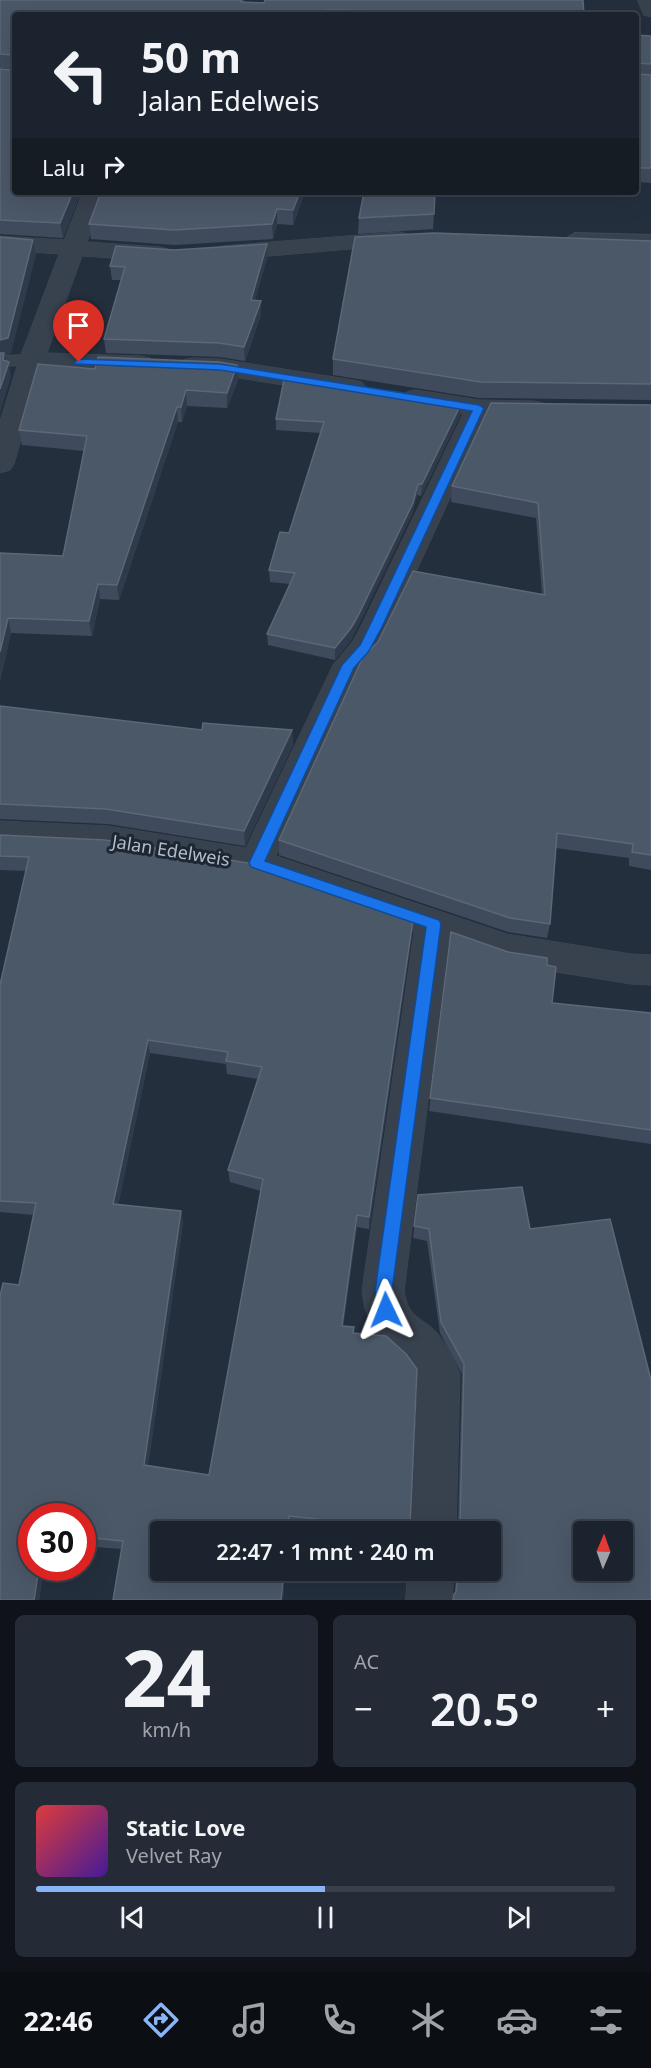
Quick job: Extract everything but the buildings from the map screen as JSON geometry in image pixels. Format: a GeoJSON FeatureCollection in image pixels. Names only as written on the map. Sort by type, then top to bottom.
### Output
{"type":"FeatureCollection","features":[{"type":"Feature","properties":{"kind":"street"},"geometry":{"type":"LineString","coordinates":[[648,0],[651,11]]}},
{"type":"Feature","properties":{"kind":"street"},"geometry":{"type":"LineString","coordinates":[[0,464],[32,360],[93,195]]}},
{"type":"Feature","properties":{"kind":"street"},"geometry":{"type":"LineString","coordinates":[[0,243],[193,254],[427,238]]}},
{"type":"Feature","properties":{"kind":"street"},"geometry":{"type":"LineString","coordinates":[[32,360],[220,367],[479,408],[559,409]]}},
{"type":"Feature","properties":{"kind":"street"},"geometry":{"type":"LineString","coordinates":[[256,863],[348,665],[364,648],[375,627],[479,408]]}},
{"type":"Feature","properties":{"kind":"street","name":"Jalan Edelweis"},"geometry":{"type":"LineString","coordinates":[[0,834],[108,839],[256,863],[507,949],[631,969],[651,970]]}},
{"type":"Feature","properties":{"kind":"street"},"geometry":{"type":"LineString","coordinates":[[433,1521],[439,1374],[422,1348],[394,1325],[386,1310],[383,1291],[434,924]]}},
{"type":"Feature","properties":{"kind":"street"},"geometry":{"type":"LineString","coordinates":[[429,1600],[430,1581]]}},
{"type":"Feature","properties":{"kind":"lane"},"geometry":{"type":"LineString","coordinates":[[556,238],[651,240]]}},
{"type":"Feature","properties":{"kind":"lane"},"geometry":{"type":"LineString","coordinates":[[0,361],[32,360]]}},
{"type":"Feature","properties":{"kind":"route"},"geometry":{"type":"LineString","coordinates":[[79,362],[220,367],[479,408],[375,627],[364,648],[348,665],[256,863],[434,924],[383,1291],[386,1310]]}}]}
